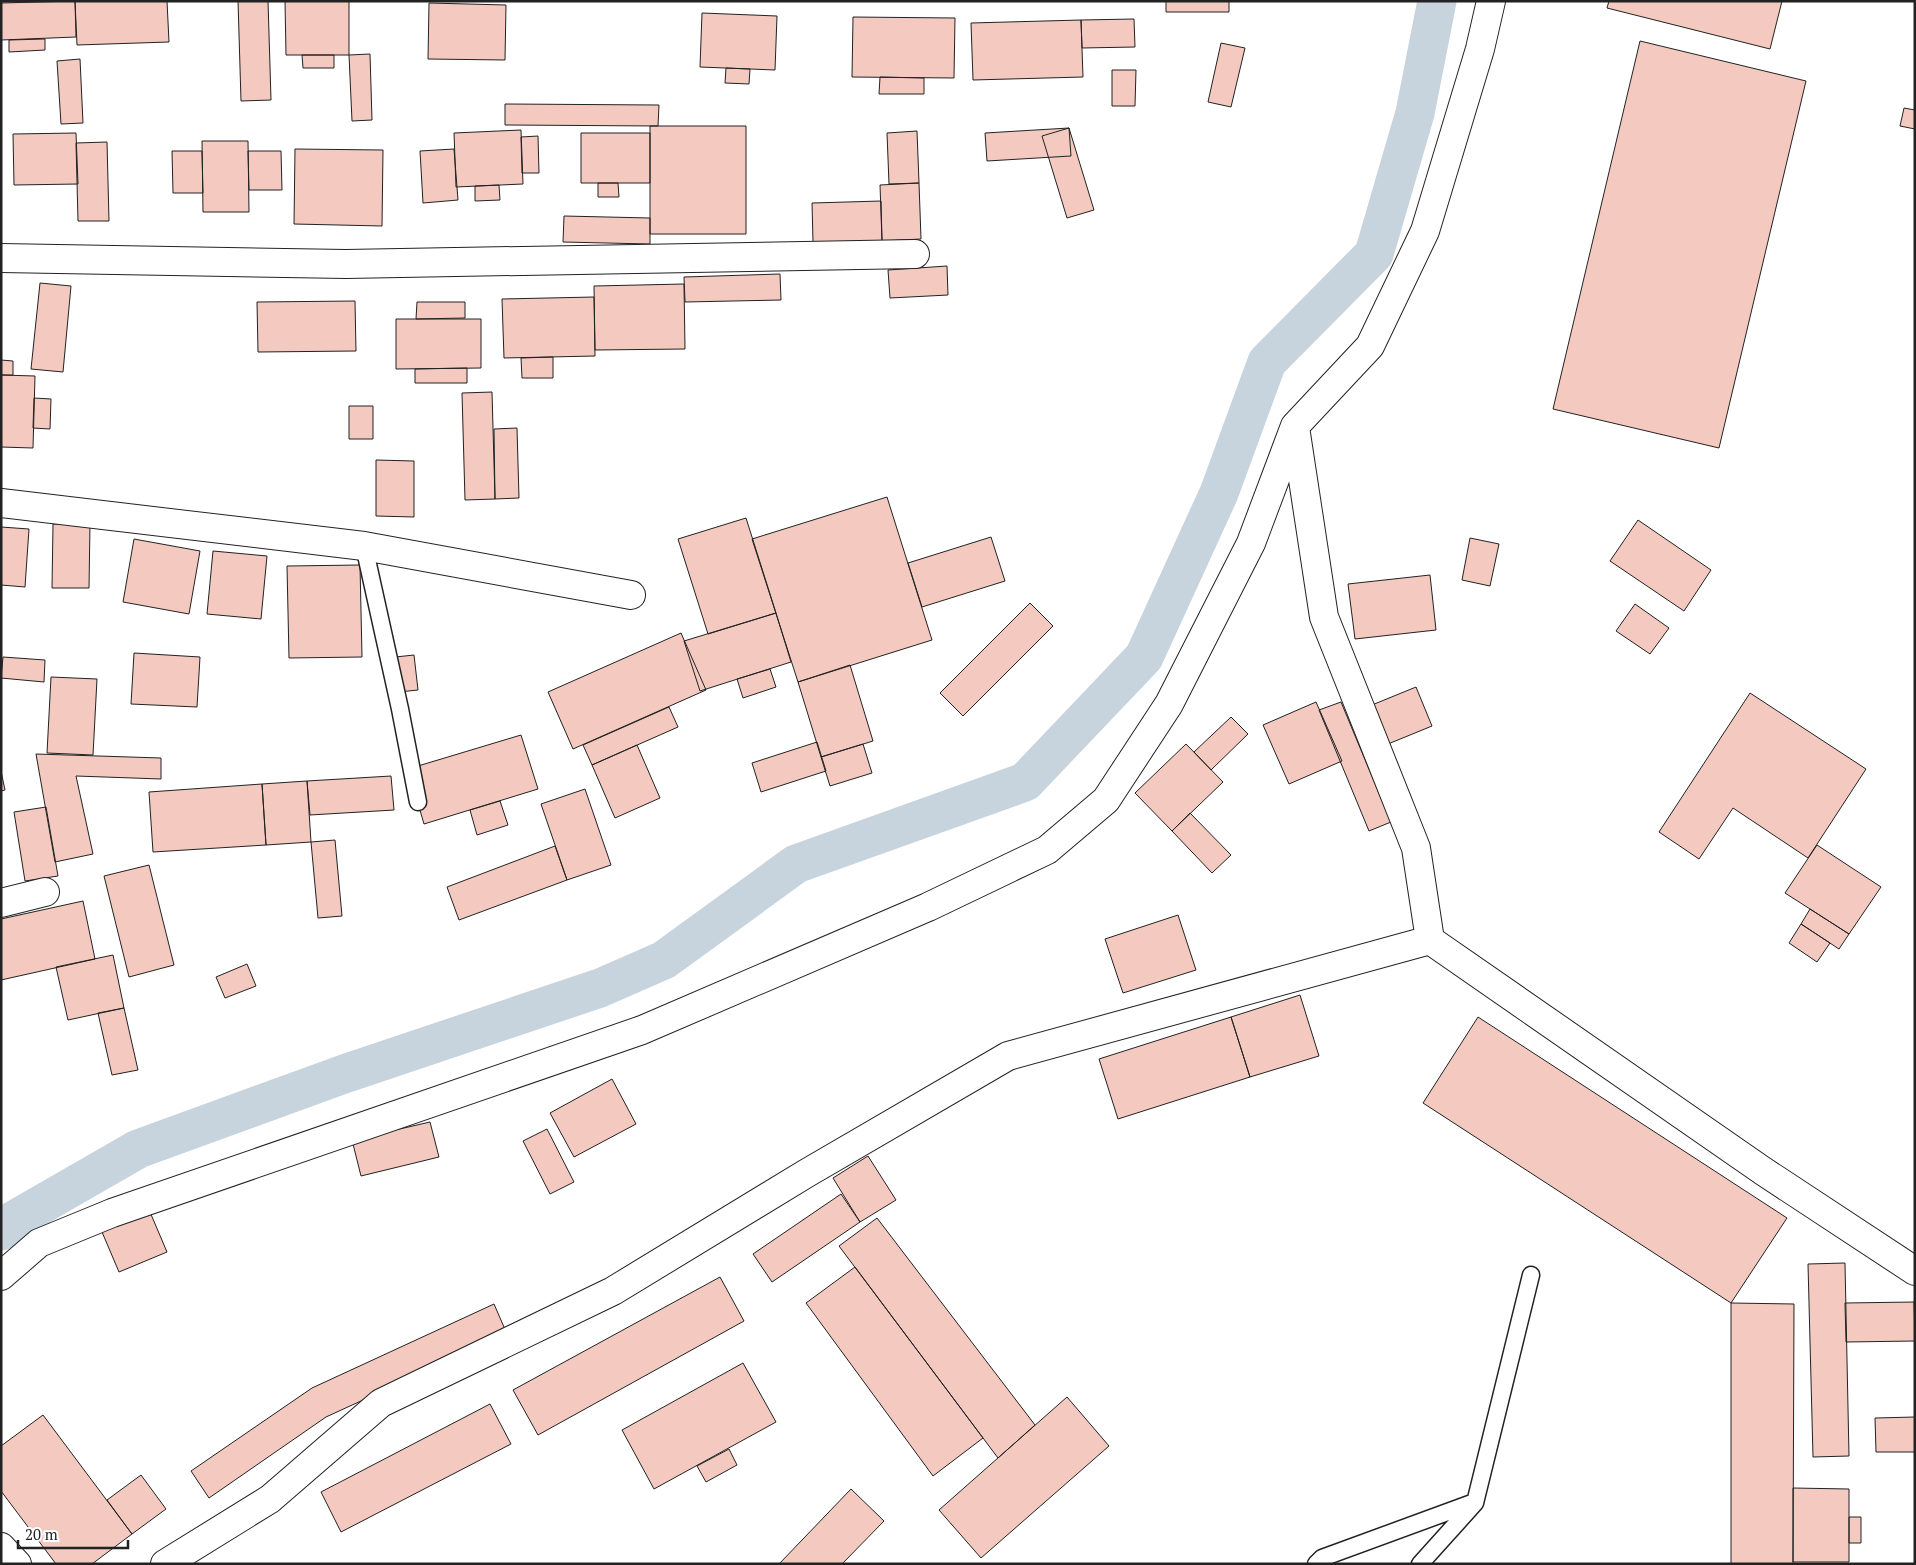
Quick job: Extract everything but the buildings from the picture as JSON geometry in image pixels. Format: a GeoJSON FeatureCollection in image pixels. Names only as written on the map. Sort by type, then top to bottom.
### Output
{"type":"FeatureCollection","features":[{"type":"Feature","properties":{"kind":"street"},"geometry":{"type":"LineString","coordinates":[[1,1276],[39,1243],[112,1213],[642,1030],[928,907],[1047,850],[1106,800],[1169,704],[1250,543],[1295,426],[1370,346],[1425,231],[1480,49],[1491,1]]}},
{"type":"Feature","properties":{"kind":"street"},"geometry":{"type":"LineString","coordinates":[[1,258],[346,264],[915,254]]}},
{"type":"Feature","properties":{"kind":"street"},"geometry":{"type":"LineString","coordinates":[[1295,426],[1324,617],[1416,848],[1430,940],[1763,1171],[1915,1271]]}},
{"type":"Feature","properties":{"kind":"street"},"geometry":{"type":"LineString","coordinates":[[1,503],[364,546],[631,595]]}},
{"type":"Feature","properties":{"kind":"street"},"geometry":{"type":"LineString","coordinates":[[1,904],[46,892]]}},
{"type":"Feature","properties":{"kind":"street"},"geometry":{"type":"LineString","coordinates":[[165,1564],[270,1499],[381,1403],[613,1291],[808,1173],[1008,1056],[1430,940]]}},
{"type":"Feature","properties":{"kind":"street"},"geometry":{"type":"LineString","coordinates":[[1,1547],[17,1564]]}},
{"type":"Feature","properties":{"kind":"lane"},"geometry":{"type":"LineString","coordinates":[[364,546],[418,802]]}},
{"type":"Feature","properties":{"kind":"lane"},"geometry":{"type":"LineString","coordinates":[[1420,1564],[1475,1502],[1531,1275]]}},
{"type":"Feature","properties":{"kind":"lane"},"geometry":{"type":"LineString","coordinates":[[1316,1564],[1322,1558],[1475,1502]]}},
{"type":"Feature","properties":{"kind":"waterway"},"geometry":{"type":"LineString","coordinates":[[1,1231],[11,1222],[138,1149],[344,1074],[600,988],[664,960],[796,864],[1025,782],[1144,657],[1219,493],[1267,362],[1374,254],[1415,113],[1437,1]]}}]}
